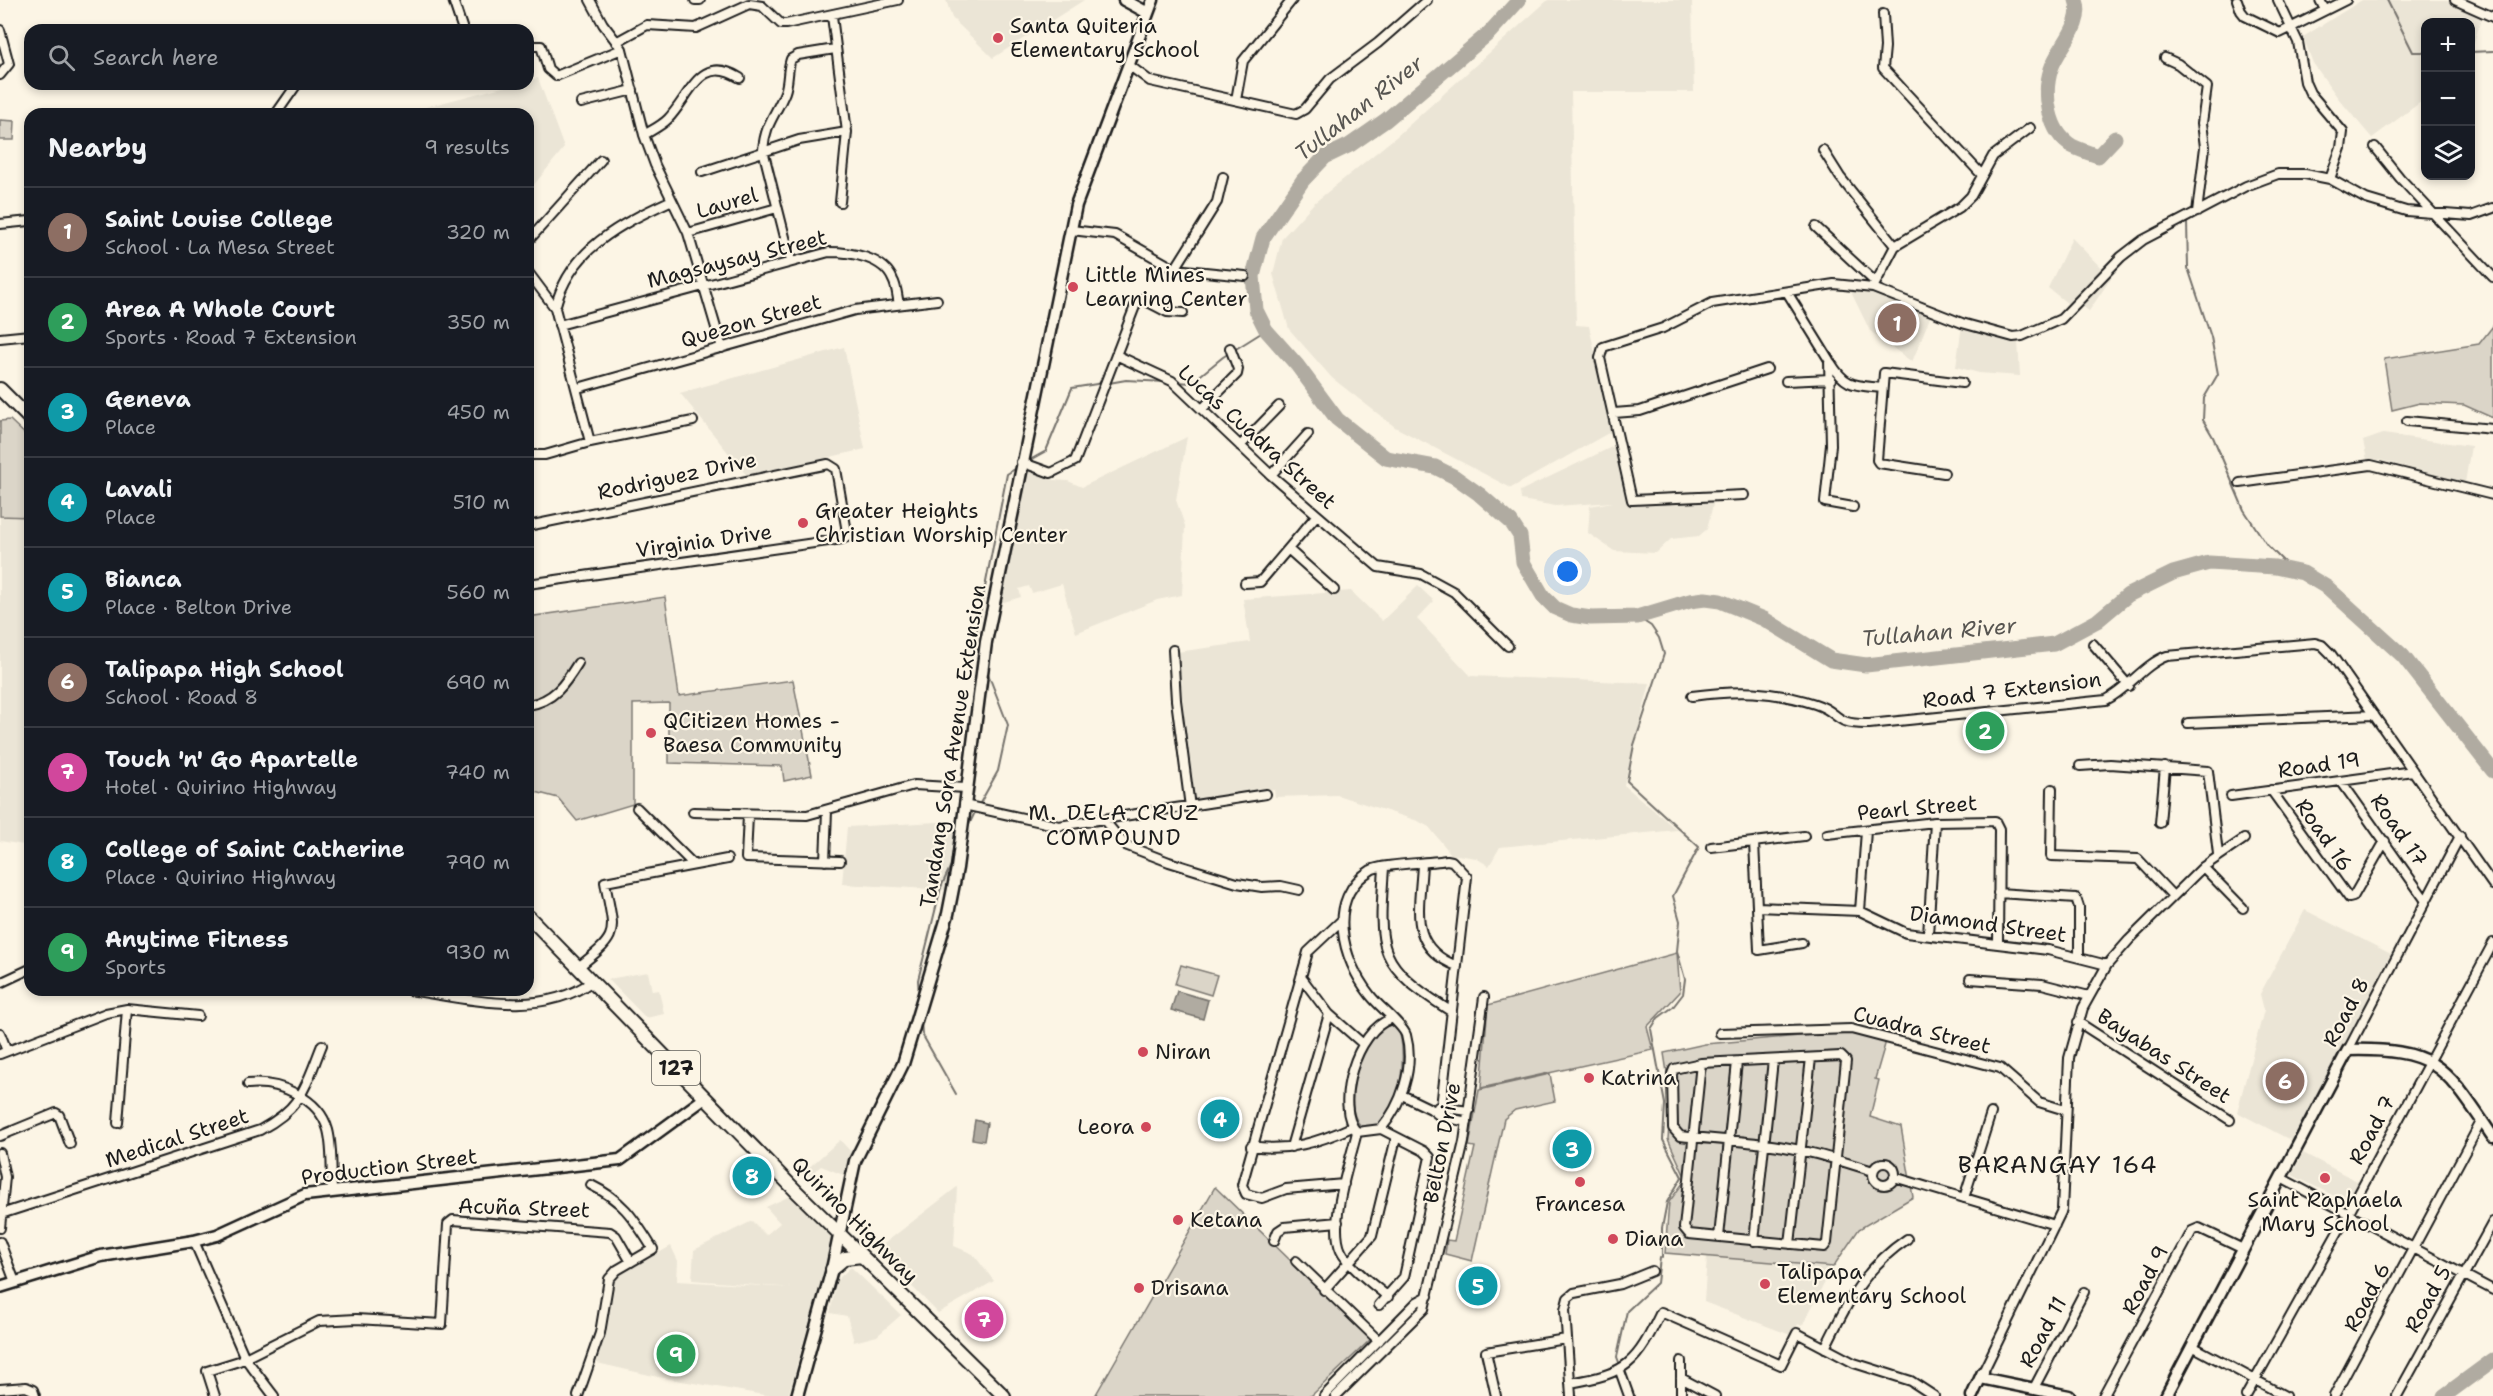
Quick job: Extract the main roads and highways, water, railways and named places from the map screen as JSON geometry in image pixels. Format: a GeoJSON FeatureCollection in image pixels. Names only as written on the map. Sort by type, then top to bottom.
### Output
{"type":"FeatureCollection","features":[{"type":"Feature","properties":{"kind":"main road"},"geometry":{"type":"LineString","coordinates":[[1124,0],[1148,13]]}},
{"type":"Feature","properties":{"kind":"main road","name":"Tandang Sora Avenue Extension"},"geometry":{"type":"LineString","coordinates":[[800,1396],[840,1235],[855,1161],[903,1064],[948,914],[979,683],[1021,462],[1053,325],[1071,230],[1083,184],[1130,66],[1153,0]]}},
{"type":"Feature","properties":{"kind":"main road"},"geometry":{"type":"LineString","coordinates":[[0,389],[24,413]]}},
{"type":"Feature","properties":{"kind":"main road","name":"Quirino Highway"},"geometry":{"type":"LineString","coordinates":[[534,922],[840,1235],[1004,1396]]}},
{"type":"Feature","properties":{"kind":"main road","name":"Road 8"},"geometry":{"type":"LineString","coordinates":[[2166,1396],[2348,1050],[2400,1051],[2429,1061],[2459,1088],[2493,1137]]}},
{"type":"Feature","properties":{"kind":"main road","name":"Production Street"},"geometry":{"type":"LineString","coordinates":[[0,1287],[101,1256],[194,1241],[232,1229],[299,1196],[620,1160],[705,1098]]}},
{"type":"Feature","properties":{"kind":"main road"},"geometry":{"type":"LineString","coordinates":[[832,1269],[845,1258],[862,1256]]}},
{"type":"Feature","properties":{"kind":"main road"},"geometry":{"type":"LineString","coordinates":[[1972,1396],[1982,1375],[2069,1396]]}},
{"type":"Feature","properties":{"kind":"waterway","name":"Tullahan River"},"geometry":{"type":"LineString","coordinates":[[1519,0],[1489,33],[1386,120],[1350,145],[1325,157],[1303,180],[1263,238],[1253,276],[1256,310],[1266,330],[1297,365],[1337,419],[1386,458],[1435,467],[1455,477],[1479,494],[1511,522],[1520,536],[1523,562],[1543,596],[1555,608],[1571,615],[1591,618],[1637,617],[1690,601],[1705,599],[1720,601],[1764,619],[1831,660],[1866,665],[2054,644],[2097,621],[2128,595],[2173,573],[2209,563],[2275,567],[2303,573],[2328,588],[2403,656],[2493,771]]}},
{"type":"Feature","properties":{"kind":"waterway"},"geometry":{"type":"LineString","coordinates":[[2076,0],[2078,9],[2074,27],[2054,61],[2049,79],[2048,100],[2053,122],[2064,140],[2078,149],[2098,156],[2115,138]]}},
{"type":"Feature","properties":{"kind":"waterway"},"geometry":{"type":"LineString","coordinates":[[2387,0],[2413,52],[2421,52]]}},
{"type":"Feature","properties":{"kind":"waterway"},"geometry":{"type":"LineString","coordinates":[[2475,52],[2493,51]]}},
{"type":"Feature","properties":{"kind":"waterway"},"geometry":{"type":"LineString","coordinates":[[2187,222],[2188,268],[2211,337],[2218,374],[2204,398],[2203,420],[2213,437],[2244,510],[2267,545],[2292,570]]}},
{"type":"Feature","properties":{"kind":"waterway"},"geometry":{"type":"LineString","coordinates":[[1178,382],[1191,383],[1223,357],[1266,330]]}},
{"type":"Feature","properties":{"kind":"waterway"},"geometry":{"type":"LineString","coordinates":[[1109,383],[1126,380],[1166,382]]}},
{"type":"Feature","properties":{"kind":"waterway"},"geometry":{"type":"LineString","coordinates":[[1028,461],[1046,451],[1072,388],[1103,383]]}},
{"type":"Feature","properties":{"kind":"waterway"},"geometry":{"type":"LineString","coordinates":[[979,655],[974,644],[1007,474],[1018,467]]}},
{"type":"Feature","properties":{"kind":"waterway"},"geometry":{"type":"LineString","coordinates":[[1637,617],[1651,626],[1659,638],[1664,654],[1634,745],[1627,781],[1699,847],[1673,896],[1680,921],[1677,951],[1685,979],[1683,994],[1673,1007],[1658,1018],[1651,1029],[1665,1104],[1663,1140],[1682,1177],[1667,1202],[1662,1228],[1662,1258]]}},
{"type":"Feature","properties":{"kind":"waterway"},"geometry":{"type":"LineString","coordinates":[[979,805],[998,771],[1008,725],[987,671]]}},
{"type":"Feature","properties":{"kind":"waterway"},"geometry":{"type":"LineString","coordinates":[[967,829],[976,810]]}},
{"type":"Feature","properties":{"kind":"waterway"},"geometry":{"type":"LineString","coordinates":[[919,995],[918,980],[941,887],[954,859]]}},
{"type":"Feature","properties":{"kind":"waterway"},"geometry":{"type":"LineString","coordinates":[[921,1021],[922,1034],[956,1094]]}},
{"type":"Feature","properties":{"kind":"waterway"},"geometry":{"type":"LineString","coordinates":[[1620,1365],[1617,1357],[1627,1311],[1657,1283],[1660,1258]]}},
{"type":"Feature","properties":{"kind":"waterway","name":"Tullahan River"},"geometry":{"type":"LineString","coordinates":[[2444,1396],[2493,1360]]}},
{"type":"Feature","properties":{"kind":"place","name":"Santa Quiteria Elementary School"},"geometry":{"type":"Point","coordinates":[998,38]}},
{"type":"Feature","properties":{"kind":"place","name":"Little Mines Learning Center"},"geometry":{"type":"Point","coordinates":[1073,287]}},
{"type":"Feature","properties":{"kind":"place","name":"Saint Louise College"},"geometry":{"type":"Point","coordinates":[1897,323]}},
{"type":"Feature","properties":{"kind":"place","name":"Greater Heights Christian Worship Center"},"geometry":{"type":"Point","coordinates":[803,523]}},
{"type":"Feature","properties":{"kind":"place","name":"Area A Whole Court"},"geometry":{"type":"Point","coordinates":[1985,731]}},
{"type":"Feature","properties":{"kind":"place","name":"QCitizen Homes - Baesa Community"},"geometry":{"type":"Point","coordinates":[651,733]}},
{"type":"Feature","properties":{"kind":"place","name":"Niran"},"geometry":{"type":"Point","coordinates":[1143,1052]}},
{"type":"Feature","properties":{"kind":"place","name":"Katrina"},"geometry":{"type":"Point","coordinates":[1589,1078]}},
{"type":"Feature","properties":{"kind":"place","name":"Talipapa High School"},"geometry":{"type":"Point","coordinates":[2285,1081]}},
{"type":"Feature","properties":{"kind":"place","name":"Lavali"},"geometry":{"type":"Point","coordinates":[1220,1119]}},
{"type":"Feature","properties":{"kind":"place","name":"Leora"},"geometry":{"type":"Point","coordinates":[1146,1127]}},
{"type":"Feature","properties":{"kind":"place","name":"Geneva"},"geometry":{"type":"Point","coordinates":[1572,1149]}},
{"type":"Feature","properties":{"kind":"place","name":"College of Saint Catherine"},"geometry":{"type":"Point","coordinates":[752,1176]}},
{"type":"Feature","properties":{"kind":"place","name":"Saint Raphaela Mary School"},"geometry":{"type":"Point","coordinates":[2325,1178]}},
{"type":"Feature","properties":{"kind":"place","name":"Francesa"},"geometry":{"type":"Point","coordinates":[1580,1182]}},
{"type":"Feature","properties":{"kind":"place","name":"Ketana"},"geometry":{"type":"Point","coordinates":[1178,1220]}},
{"type":"Feature","properties":{"kind":"place","name":"Diana"},"geometry":{"type":"Point","coordinates":[1613,1239]}},
{"type":"Feature","properties":{"kind":"place","name":"Talipapa Elementary School"},"geometry":{"type":"Point","coordinates":[1765,1284]}},
{"type":"Feature","properties":{"kind":"place","name":"Bianca"},"geometry":{"type":"Point","coordinates":[1478,1286]}},
{"type":"Feature","properties":{"kind":"place","name":"Drisana"},"geometry":{"type":"Point","coordinates":[1139,1288]}},
{"type":"Feature","properties":{"kind":"place","name":"Touch 'n' Go Apartelle"},"geometry":{"type":"Point","coordinates":[984,1319]}},
{"type":"Feature","properties":{"kind":"place","name":"Anytime Fitness"},"geometry":{"type":"Point","coordinates":[676,1354]}},
{"type":"Feature","properties":{"kind":"district","name":"M. DELA CRUZ COMPOUND"},"geometry":{"type":"Point","coordinates":[1114,824]}},
{"type":"Feature","properties":{"kind":"district","name":"BARANGAY 164"},"geometry":{"type":"Point","coordinates":[2058,1165]}}]}
